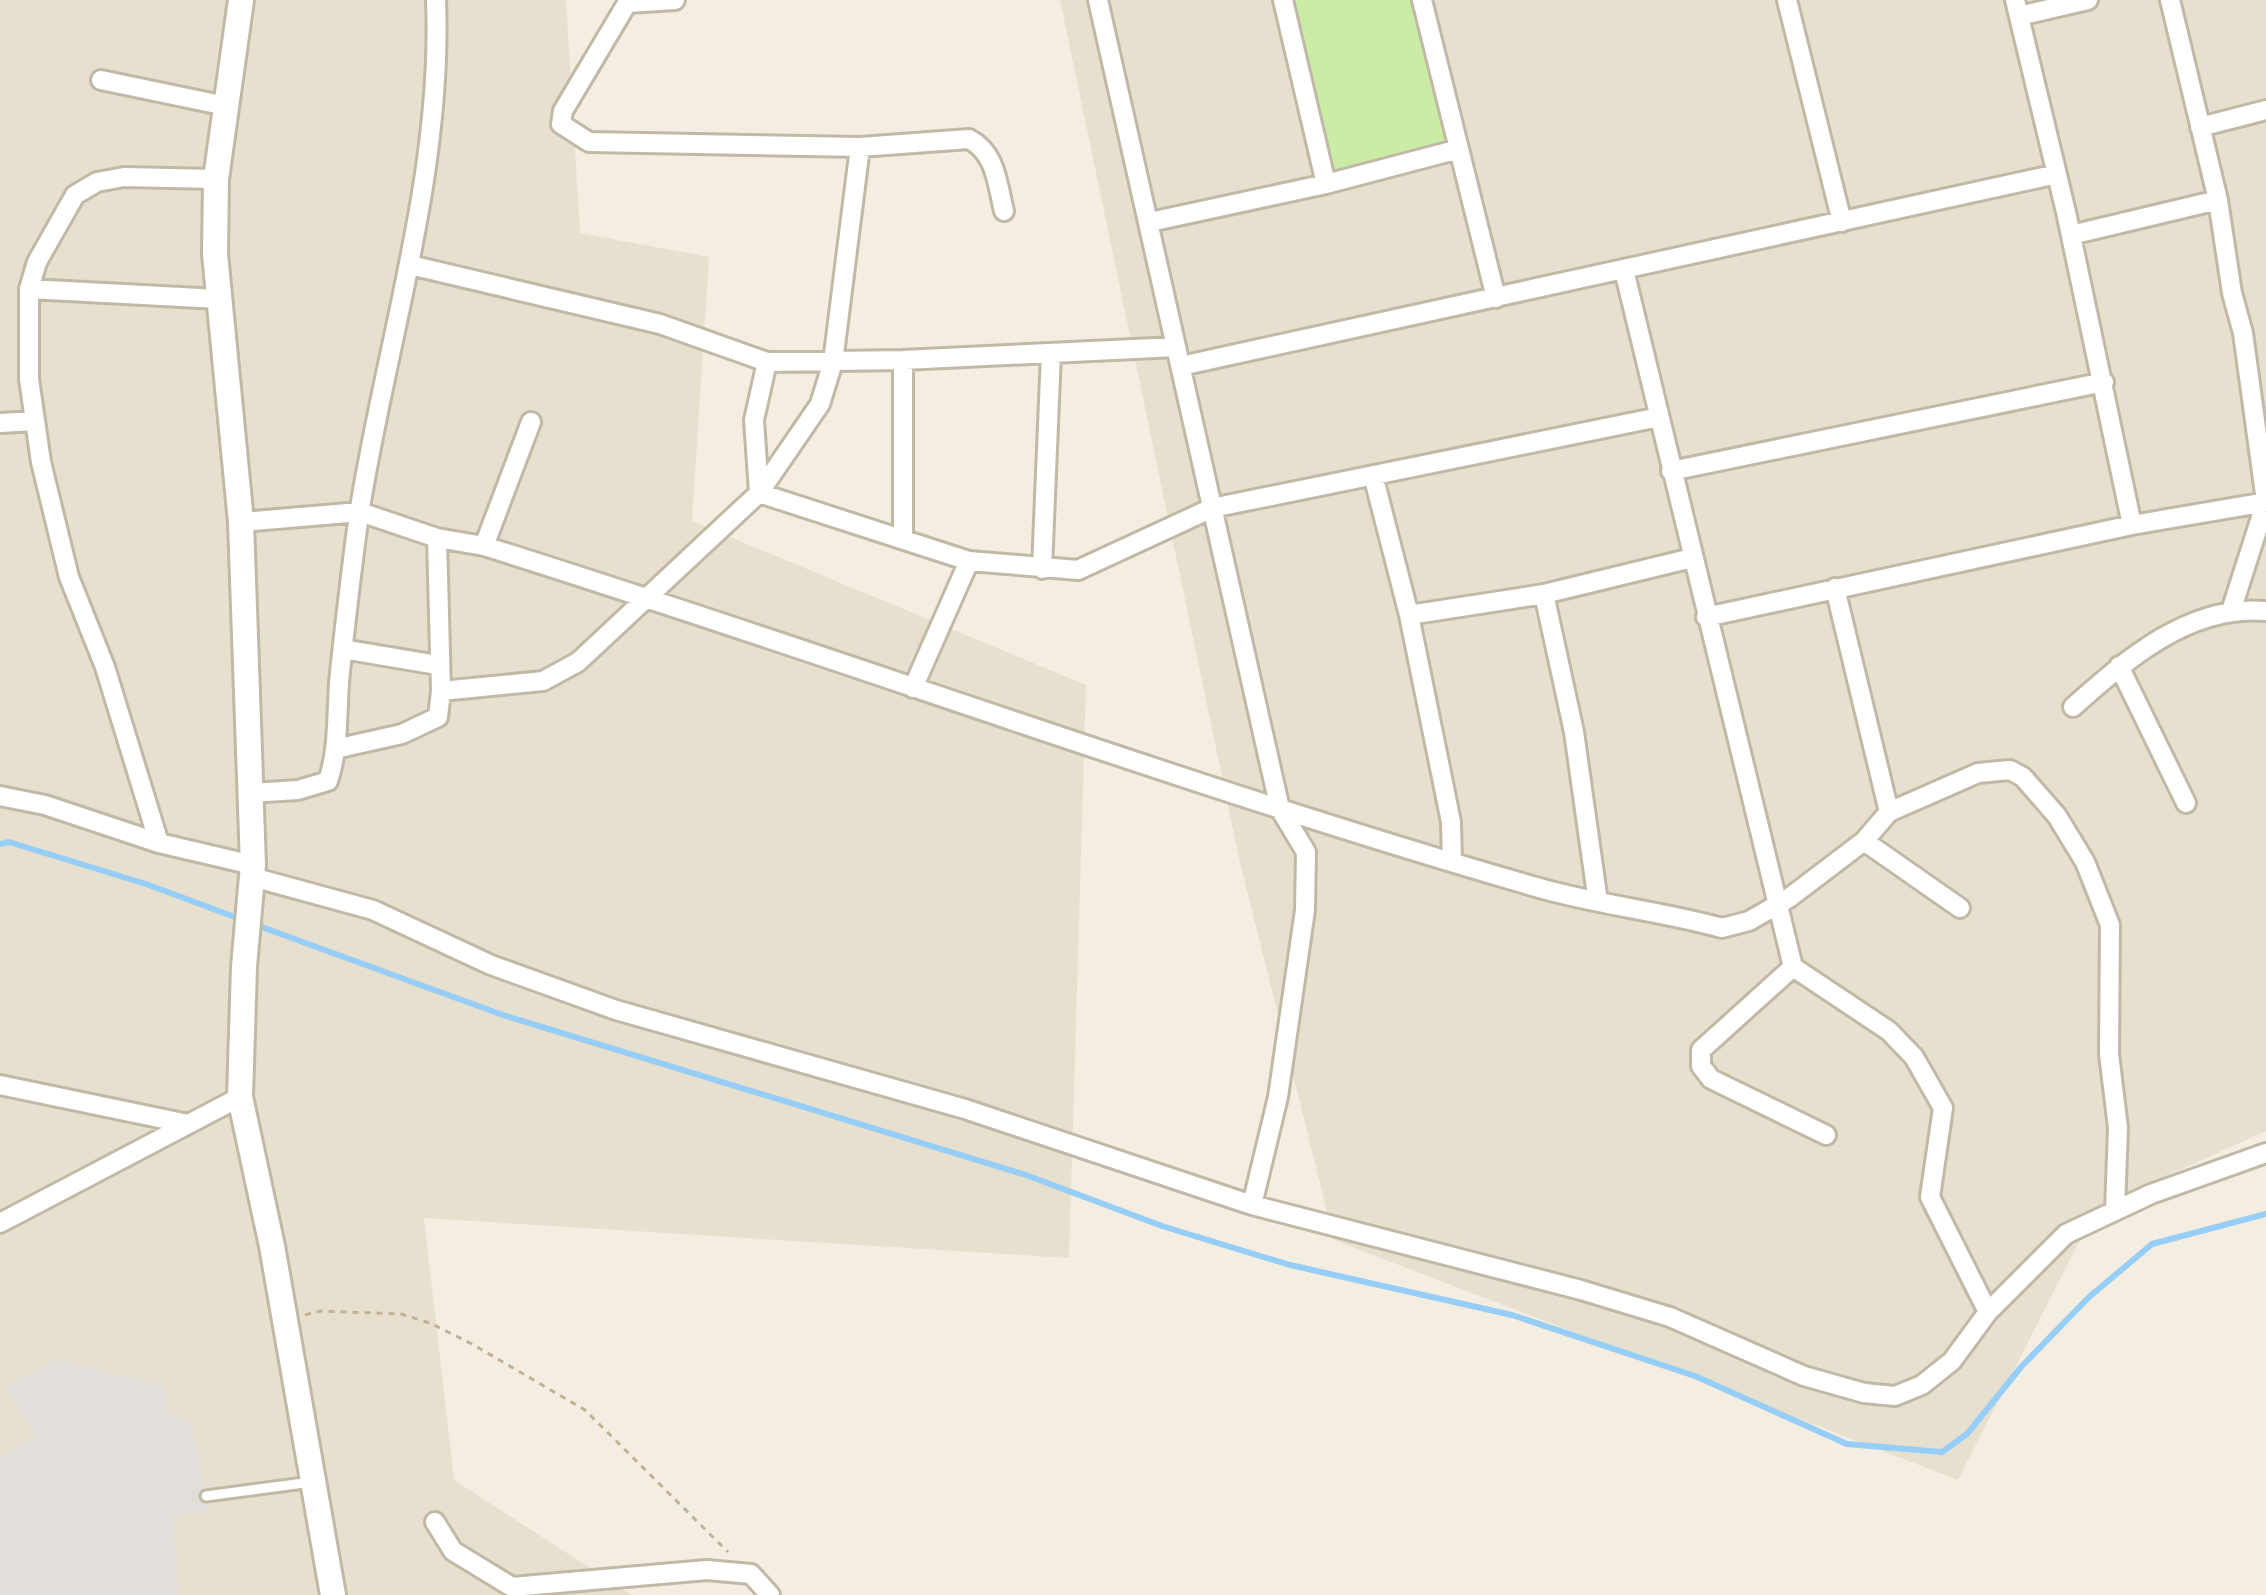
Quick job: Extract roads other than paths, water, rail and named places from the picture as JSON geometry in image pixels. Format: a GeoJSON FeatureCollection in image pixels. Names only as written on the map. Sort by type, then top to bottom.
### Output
{"type":"FeatureCollection","features":[{"type":"Feature","properties":{"kind":"street"},"geometry":{"type":"LineString","coordinates":[[242,0],[216,179],[219,299],[241,522],[250,793],[252,882],[240,1096],[333,1595]]}},
{"type":"Feature","properties":{"kind":"street"},"geometry":{"type":"LineString","coordinates":[[250,793],[298,790],[328,781],[360,512],[379,394],[410,265],[427,146],[436,0]]}},
{"type":"Feature","properties":{"kind":"street"},"geometry":{"type":"LineString","coordinates":[[675,0],[628,2],[563,111],[561,124],[574,136],[589,142],[860,147],[969,139],[983,146],[991,159],[1004,211]]}},
{"type":"Feature","properties":{"kind":"street"},"geometry":{"type":"LineString","coordinates":[[1098,0],[1280,809],[1306,852],[1305,910],[1278,1097],[1252,1205]]}},
{"type":"Feature","properties":{"kind":"street"},"geometry":{"type":"LineString","coordinates":[[1283,0],[1326,184]]}},
{"type":"Feature","properties":{"kind":"street"},"geometry":{"type":"LineString","coordinates":[[1422,0],[1496,298]]}},
{"type":"Feature","properties":{"kind":"street"},"geometry":{"type":"LineString","coordinates":[[1787,0],[1842,222]]}},
{"type":"Feature","properties":{"kind":"street"},"geometry":{"type":"LineString","coordinates":[[2088,0],[2017,8],[2104,382],[2132,525]]}},
{"type":"Feature","properties":{"kind":"street"},"geometry":{"type":"LineString","coordinates":[[2170,0],[2218,200],[2231,293],[2243,333],[2266,502],[2232,608]]}},
{"type":"Feature","properties":{"kind":"street"},"geometry":{"type":"LineString","coordinates":[[100,80],[226,106]]}},
{"type":"Feature","properties":{"kind":"street"},"geometry":{"type":"LineString","coordinates":[[2200,127],[2266,110]]}},
{"type":"Feature","properties":{"kind":"street"},"geometry":{"type":"LineString","coordinates":[[441,691],[543,681],[578,662],[759,493],[820,404],[833,362],[860,147]]}},
{"type":"Feature","properties":{"kind":"street"},"geometry":{"type":"LineString","coordinates":[[1150,222],[1326,184],[1459,148]]}},
{"type":"Feature","properties":{"kind":"street"},"geometry":{"type":"LineString","coordinates":[[410,265],[660,324],[766,362],[1051,353],[1179,357],[1496,298],[2057,174]]}},
{"type":"Feature","properties":{"kind":"street"},"geometry":{"type":"LineString","coordinates":[[159,843],[105,667],[68,577],[29,379],[29,289],[37,262],[75,195],[97,182],[124,177],[216,179]]}},
{"type":"Feature","properties":{"kind":"street"},"geometry":{"type":"LineString","coordinates":[[2071,235],[2218,200]]}},
{"type":"Feature","properties":{"kind":"street"},"geometry":{"type":"LineString","coordinates":[[1624,270],[1793,967],[1888,1031],[1914,1058],[1943,1108],[1930,1197],[1988,1312]]}},
{"type":"Feature","properties":{"kind":"street"},"geometry":{"type":"LineString","coordinates":[[29,289],[219,299]]}},
{"type":"Feature","properties":{"kind":"street"},"geometry":{"type":"LineString","coordinates":[[2243,333],[2266,328]]}},
{"type":"Feature","properties":{"kind":"street"},"geometry":{"type":"LineString","coordinates":[[1042,568],[1051,353]]}},
{"type":"Feature","properties":{"kind":"street"},"geometry":{"type":"LineString","coordinates":[[903,360],[903,539]]}},
{"type":"Feature","properties":{"kind":"street"},"geometry":{"type":"LineString","coordinates":[[759,493],[754,420],[766,362]]}},
{"type":"Feature","properties":{"kind":"street"},"geometry":{"type":"LineString","coordinates":[[1671,471],[2104,382]]}},
{"type":"Feature","properties":{"kind":"street"},"geometry":{"type":"LineString","coordinates":[[759,493],[969,561],[1078,570],[1212,508],[1659,417]]}},
{"type":"Feature","properties":{"kind":"street"},"geometry":{"type":"LineString","coordinates":[[0,423],[35,421]]}},
{"type":"Feature","properties":{"kind":"street"},"geometry":{"type":"LineString","coordinates":[[484,546],[531,422]]}},
{"type":"Feature","properties":{"kind":"street"},"geometry":{"type":"LineString","coordinates":[[1373,475],[1409,615],[1451,822],[1452,862]]}},
{"type":"Feature","properties":{"kind":"street"},"geometry":{"type":"LineString","coordinates":[[1706,617],[2132,525],[2266,502]]}},
{"type":"Feature","properties":{"kind":"street"},"geometry":{"type":"LineString","coordinates":[[241,522],[360,512],[649,598],[1452,862],[1598,902],[1722,928],[1749,921],[1777,904],[1864,841],[1889,812],[1978,772],[2011,770],[2057,816],[2086,862],[2110,925],[2109,1054],[2118,1128],[2115,1210]]}},
{"type":"Feature","properties":{"kind":"street"},"geometry":{"type":"LineString","coordinates":[[335,748],[425,725],[438,717],[437,538]]}},
{"type":"Feature","properties":{"kind":"street"},"geometry":{"type":"LineString","coordinates":[[1409,615],[1544,594],[1692,558]]}},
{"type":"Feature","properties":{"kind":"street"},"geometry":{"type":"LineString","coordinates":[[913,688],[969,561]]}},
{"type":"Feature","properties":{"kind":"street"},"geometry":{"type":"LineString","coordinates":[[1835,588],[1889,812]]}},
{"type":"Feature","properties":{"kind":"street"},"geometry":{"type":"LineString","coordinates":[[1544,594],[1574,732],[1598,902]]}},
{"type":"Feature","properties":{"kind":"street"},"geometry":{"type":"LineString","coordinates":[[2073,707],[2119,666],[2182,627],[2232,608],[2266,611]]}},
{"type":"Feature","properties":{"kind":"street"},"geometry":{"type":"LineString","coordinates":[[343,649],[439,664]]}},
{"type":"Feature","properties":{"kind":"street"},"geometry":{"type":"LineString","coordinates":[[2119,666],[2186,803]]}},
{"type":"Feature","properties":{"kind":"street"},"geometry":{"type":"LineString","coordinates":[[0,796],[45,805],[159,843],[252,882],[373,910],[491,965],[616,1010],[965,1109],[1252,1205],[1670,1317],[1804,1376],[1864,1393],[1895,1396],[1922,1385],[1952,1361],[1988,1312],[2066,1234],[2115,1210],[2266,1153]]}},
{"type":"Feature","properties":{"kind":"street"},"geometry":{"type":"LineString","coordinates":[[1864,841],[1960,908]]}},
{"type":"Feature","properties":{"kind":"street"},"geometry":{"type":"LineString","coordinates":[[1793,967],[1715,1033],[1701,1050],[1701,1066],[1711,1079],[1826,1136]]}},
{"type":"Feature","properties":{"kind":"street"},"geometry":{"type":"LineString","coordinates":[[0,1085],[188,1124]]}},
{"type":"Feature","properties":{"kind":"street"},"geometry":{"type":"LineString","coordinates":[[0,1223],[240,1096]]}},
{"type":"Feature","properties":{"kind":"street"},"geometry":{"type":"LineString","coordinates":[[435,1522],[452,1551],[512,1587],[707,1570],[751,1574],[770,1595]]}},
{"type":"Feature","properties":{"kind":"lane"},"geometry":{"type":"LineString","coordinates":[[206,1496],[312,1483]]}},
{"type":"Feature","properties":{"kind":"waterway"},"geometry":{"type":"LineString","coordinates":[[0,844],[9,842],[146,884],[243,920]]}},
{"type":"Feature","properties":{"kind":"waterway"},"geometry":{"type":"LineString","coordinates":[[256,925],[503,1015],[1026,1175],[1162,1226],[1290,1265],[1512,1315],[1695,1376],[1847,1444],[1942,1452],[1967,1434],[2021,1367],[2089,1297],[2152,1244],[2266,1214]]}}]}
